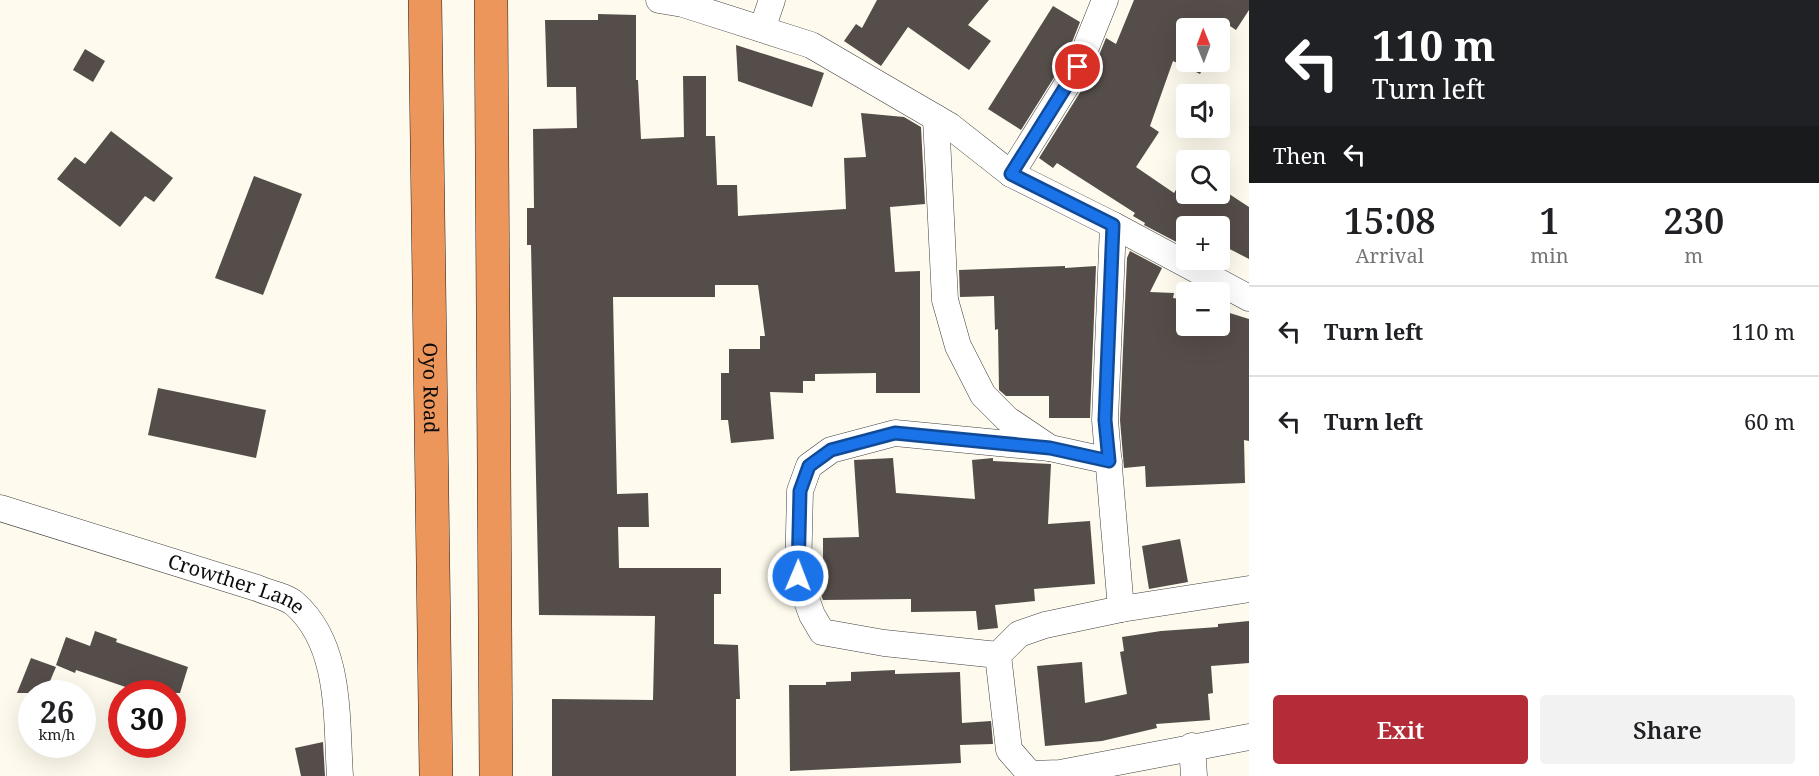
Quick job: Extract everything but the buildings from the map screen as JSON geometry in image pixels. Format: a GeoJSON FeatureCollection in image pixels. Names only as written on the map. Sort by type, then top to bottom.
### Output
{"type":"FeatureCollection","features":[{"type":"Feature","properties":{"kind":"highway","name":"Oyo Road"},"geometry":{"type":"LineString","coordinates":[[425,0],[436,776]]}},
{"type":"Feature","properties":{"kind":"highway"},"geometry":{"type":"LineString","coordinates":[[491,0],[495,776]]}},
{"type":"Feature","properties":{"kind":"street"},"geometry":{"type":"LineString","coordinates":[[659,0],[683,4],[811,45],[950,126],[1011,174],[1113,225],[1249,298]]}},
{"type":"Feature","properties":{"kind":"street"},"geometry":{"type":"LineString","coordinates":[[762,29],[772,0]]}},
{"type":"Feature","properties":{"kind":"street"},"geometry":{"type":"LineString","coordinates":[[1011,174],[1078,67],[1105,0]]}},
{"type":"Feature","properties":{"kind":"street"},"geometry":{"type":"LineString","coordinates":[[936,118],[945,300],[958,346],[983,395],[1006,419],[1050,448]]}},
{"type":"Feature","properties":{"kind":"street"},"geometry":{"type":"LineString","coordinates":[[1113,225],[1105,420],[1121,609]]}},
{"type":"Feature","properties":{"kind":"street"},"geometry":{"type":"LineString","coordinates":[[998,655],[884,643],[822,632],[812,615],[798,576],[800,491],[809,466],[831,450],[895,433],[1050,448],[1109,461]]}},
{"type":"Feature","properties":{"kind":"street","name":"Crowther Lane"},"geometry":{"type":"LineString","coordinates":[[0,508],[257,588],[294,603],[315,627],[324,645],[333,687],[340,776]]}},
{"type":"Feature","properties":{"kind":"street"},"geometry":{"type":"LineString","coordinates":[[998,655],[1019,634],[1046,625],[1121,609],[1249,589]]}},
{"type":"Feature","properties":{"kind":"street"},"geometry":{"type":"LineString","coordinates":[[998,655],[1009,750],[1030,774],[1060,773],[1192,746],[1249,737]]}},
{"type":"Feature","properties":{"kind":"street"},"geometry":{"type":"LineString","coordinates":[[1192,746],[1194,776]]}},
{"type":"Feature","properties":{"kind":"route"},"geometry":{"type":"LineString","coordinates":[[798,576],[800,491],[809,466],[831,450],[895,433],[1050,448],[1109,461],[1105,420],[1113,225],[1011,174],[1078,67]]}}]}
